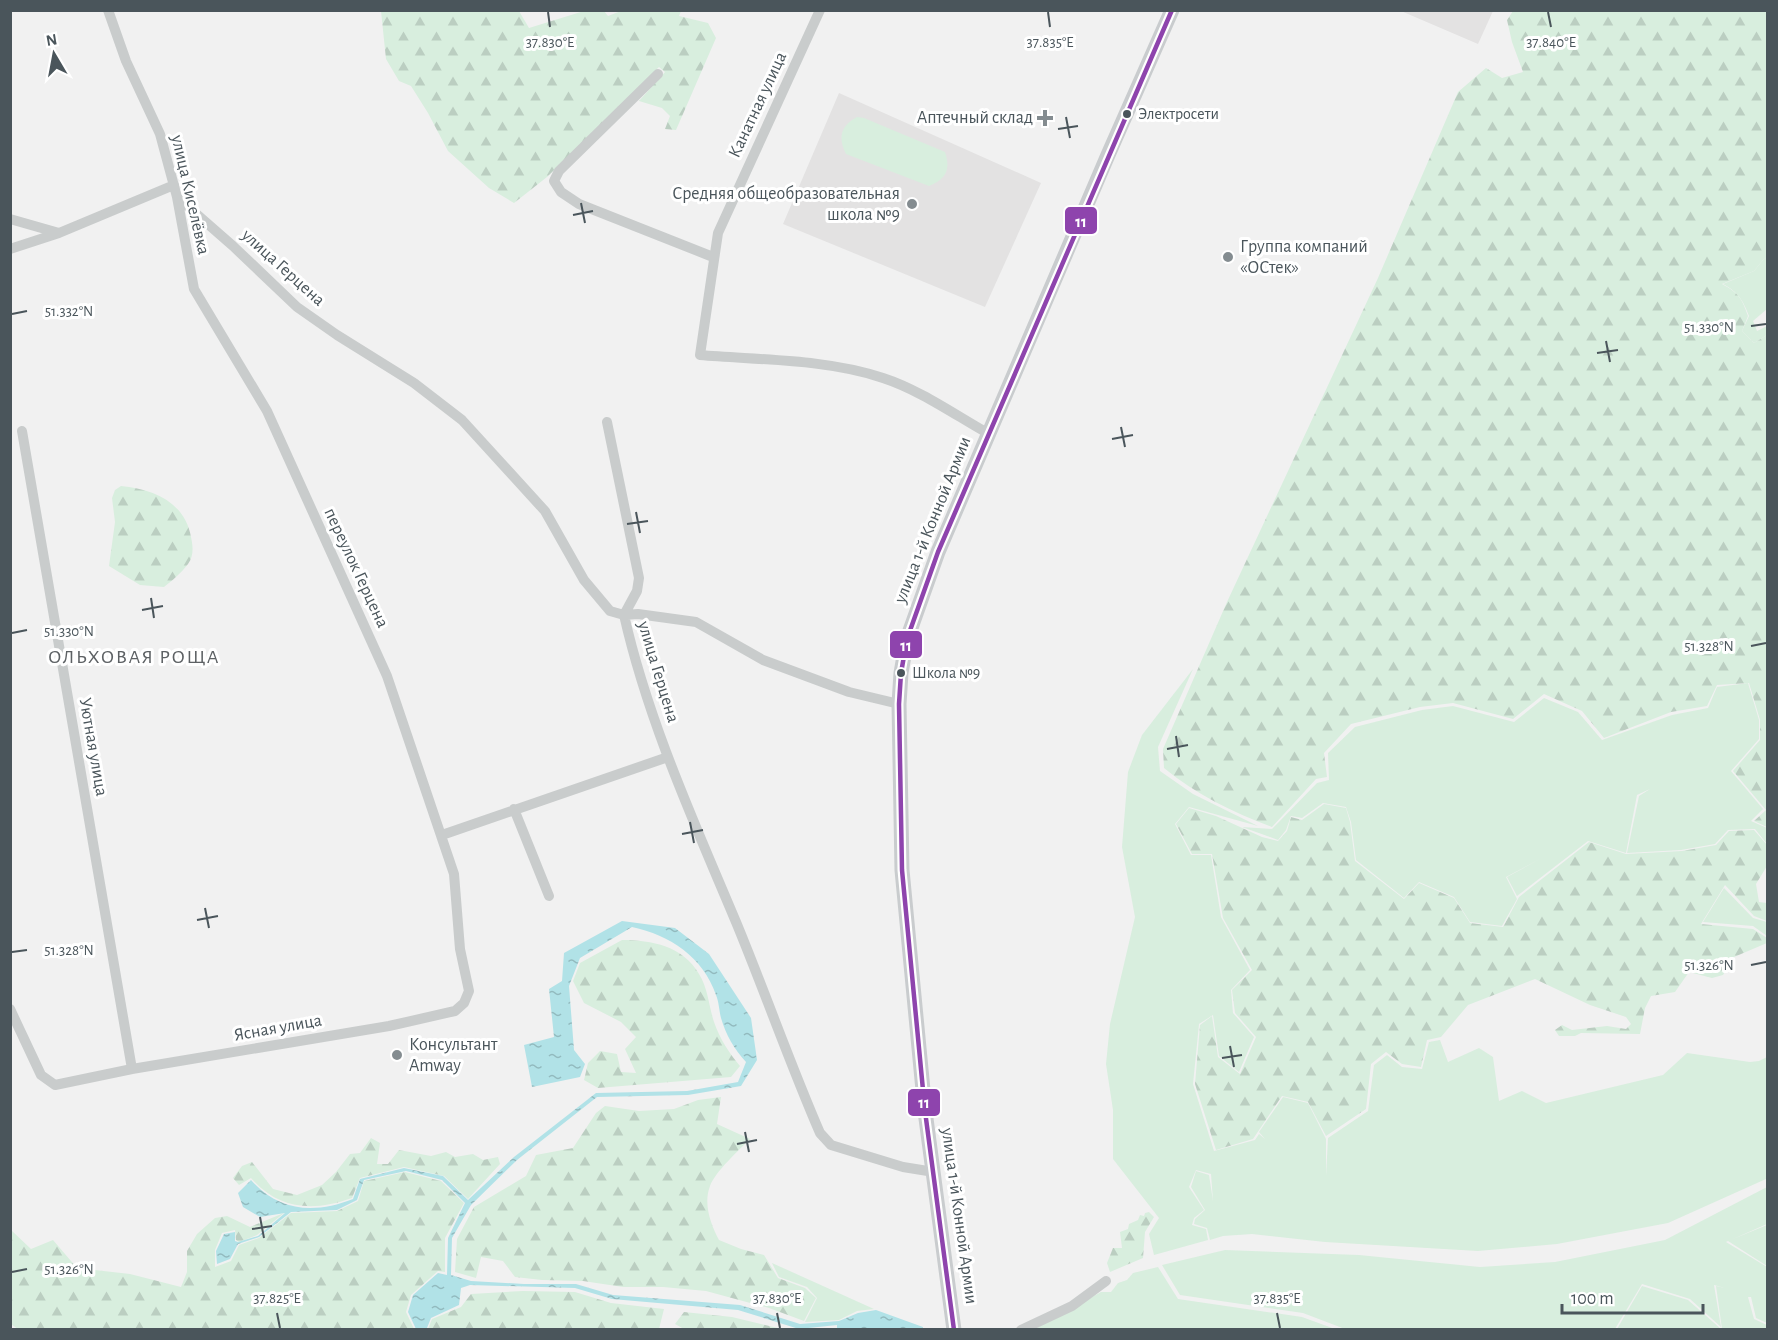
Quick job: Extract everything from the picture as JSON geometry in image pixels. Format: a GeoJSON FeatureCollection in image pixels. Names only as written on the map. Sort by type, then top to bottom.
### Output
{"type":"FeatureCollection","features":[{"type":"Feature","properties":{"kind":"main road","name":"улица 1-й Конной Армии"},"geometry":{"type":"LineString","coordinates":[[954,1329],[925,1112],[902,870],[899,704],[901,673],[907,639],[921,595],[1084,209],[1172,10]]}},
{"type":"Feature","properties":{"kind":"street","name":"улица Киселёвка"},"geometry":{"type":"LineString","coordinates":[[108,10],[126,61],[160,134],[177,197],[194,289]]}},
{"type":"Feature","properties":{"kind":"street","name":"Канатная улица"},"geometry":{"type":"LineString","coordinates":[[820,10],[718,233],[700,355],[834,366],[885,378],[989,434]]}},
{"type":"Feature","properties":{"kind":"street"},"geometry":{"type":"LineString","coordinates":[[658,74],[559,171],[554,181],[561,192],[579,204],[713,257]]}},
{"type":"Feature","properties":{"kind":"street"},"geometry":{"type":"LineString","coordinates":[[10,249],[59,233],[174,185]]}},
{"type":"Feature","properties":{"kind":"street","name":"улица Герцена"},"geometry":{"type":"LineString","coordinates":[[177,197],[297,307],[414,383],[462,420],[545,512],[584,580],[610,611],[624,615],[629,638],[668,757],[759,977],[820,1133],[831,1145],[903,1167],[934,1172]]}},
{"type":"Feature","properties":{"kind":"street"},"geometry":{"type":"LineString","coordinates":[[10,219],[59,233]]}},
{"type":"Feature","properties":{"kind":"street","name":"переулок Герцена"},"geometry":{"type":"LineString","coordinates":[[194,289],[267,411],[387,676],[454,874]]}},
{"type":"Feature","properties":{"kind":"street"},"geometry":{"type":"LineString","coordinates":[[607,422],[639,578],[638,591],[624,615]]}},
{"type":"Feature","properties":{"kind":"street","name":"Уютная улица"},"geometry":{"type":"LineString","coordinates":[[22,431],[132,1069]]}},
{"type":"Feature","properties":{"kind":"street"},"geometry":{"type":"LineString","coordinates":[[624,615],[638,614],[696,622],[763,660],[849,692],[899,704]]}},
{"type":"Feature","properties":{"kind":"street"},"geometry":{"type":"LineString","coordinates":[[442,835],[668,757]]}},
{"type":"Feature","properties":{"kind":"street"},"geometry":{"type":"LineString","coordinates":[[514,809],[549,896]]}},
{"type":"Feature","properties":{"kind":"street","name":"Ясная улица"},"geometry":{"type":"LineString","coordinates":[[10,1009],[41,1075],[56,1085],[132,1069],[389,1026],[455,1011],[465,1003],[469,991],[460,949],[454,874]]}},
{"type":"Feature","properties":{"kind":"street"},"geometry":{"type":"LineString","coordinates":[[1021,1329],[1072,1306],[1106,1281]]}},
{"type":"Feature","properties":{"kind":"shaded area"},"geometry":{"type":"Polygon","coordinates":[[[1493,10],[1478,44],[1401,11],[1493,10]]]}},
{"type":"Feature","properties":{"kind":"shaded area","name":"Средняя общеобразовательная школа №9"},"geometry":{"type":"Polygon","coordinates":[[[839,93],[1041,183],[985,307],[783,224],[839,93]]]}},
{"type":"Feature","properties":{"kind":"green space"},"geometry":{"type":"Polygon","coordinates":[[[381,11],[519,11],[529,28],[584,11],[604,11],[608,16],[621,11],[681,11],[679,16],[708,23],[716,38],[676,130],[665,129],[670,116],[662,108],[639,101],[665,72],[659,67],[547,177],[514,203],[489,188],[448,151],[411,86],[399,81],[386,59],[381,11]]]}},
{"type":"Feature","properties":{"kind":"green space"},"geometry":{"type":"Polygon","coordinates":[[[1513,11],[1767,11],[1767,257],[1754,271],[1722,284],[1732,290],[1744,305],[1748,316],[1742,331],[1754,343],[1767,335],[1767,827],[1754,821],[1766,810],[1733,771],[1760,740],[1760,720],[1749,683],[1717,685],[1707,706],[1671,712],[1604,738],[1582,711],[1544,694],[1513,719],[1453,703],[1420,707],[1351,724],[1324,753],[1327,777],[1316,779],[1272,827],[1215,802],[1164,768],[1163,749],[1227,602],[1378,278],[1458,92],[1486,68],[1502,78],[1523,72],[1507,20],[1513,11]]]}},
{"type":"Feature","properties":{"kind":"green space"},"geometry":{"type":"Polygon","coordinates":[[[857,117],[945,152],[946,173],[940,180],[929,186],[846,154],[841,138],[842,133],[847,124],[857,117]]]}},
{"type":"Feature","properties":{"kind":"green space"},"geometry":{"type":"Polygon","coordinates":[[[1767,257],[1767,309],[1753,321],[1757,331],[1767,326],[1767,335],[1754,343],[1742,331],[1749,316],[1745,305],[1733,290],[1723,284],[1754,271],[1767,257]]]}},
{"type":"Feature","properties":{"kind":"green space"},"geometry":{"type":"Polygon","coordinates":[[[121,486],[156,494],[175,506],[188,525],[192,544],[191,558],[183,570],[164,587],[140,585],[109,566],[115,522],[112,498],[115,490],[121,486]]]}},
{"type":"Feature","properties":{"kind":"green space"},"geometry":{"type":"Polygon","coordinates":[[[1193,669],[1158,747],[1160,771],[1193,794],[1258,826],[1189,807],[1175,824],[1191,855],[1211,855],[1221,917],[1250,970],[1231,990],[1233,1013],[1254,1037],[1239,1072],[1219,1056],[1213,1015],[1199,1024],[1193,1084],[1214,1151],[1255,1140],[1259,1134],[1265,1139],[1259,1132],[1283,1097],[1308,1103],[1326,1139],[1326,1176],[1328,1138],[1368,1111],[1374,1065],[1387,1055],[1402,1067],[1422,1069],[1429,1042],[1440,1040],[1448,1062],[1479,1048],[1493,1057],[1499,1101],[1522,1091],[1546,1103],[1663,1075],[1687,1053],[1750,1062],[1767,1057],[1766,1179],[1668,1223],[1557,1244],[1478,1251],[1325,1242],[1252,1234],[1223,1236],[1210,1240],[1207,1228],[1194,1224],[1195,1219],[1205,1210],[1191,1187],[1196,1171],[1209,1175],[1213,1201],[1211,1174],[1196,1170],[1189,1187],[1204,1210],[1194,1218],[1192,1225],[1206,1229],[1208,1240],[1154,1255],[1149,1234],[1159,1218],[1113,1159],[1113,1110],[1106,1064],[1110,1024],[1135,917],[1122,847],[1128,772],[1142,735],[1193,669]]]}},
{"type":"Feature","properties":{"kind":"green space"},"geometry":{"type":"Polygon","coordinates":[[[1748,683],[1759,720],[1759,739],[1731,771],[1763,809],[1751,821],[1767,828],[1767,844],[1755,829],[1728,830],[1715,844],[1681,850],[1627,853],[1639,796],[1650,789],[1637,795],[1626,853],[1588,841],[1517,896],[1507,877],[1540,859],[1506,877],[1517,899],[1502,926],[1470,922],[1454,897],[1419,882],[1404,898],[1356,860],[1351,822],[1346,807],[1323,803],[1302,818],[1291,816],[1286,830],[1278,840],[1242,827],[1272,829],[1317,783],[1329,780],[1328,753],[1355,727],[1422,710],[1453,706],[1514,722],[1544,698],[1578,712],[1602,740],[1672,715],[1708,708],[1717,687],[1748,683]]]}},
{"type":"Feature","properties":{"kind":"green space"},"geometry":{"type":"Polygon","coordinates":[[[1324,804],[1346,808],[1355,861],[1404,899],[1419,883],[1454,898],[1470,923],[1503,927],[1519,897],[1589,842],[1626,854],[1682,851],[1716,845],[1729,831],[1754,830],[1768,846],[1767,866],[1756,884],[1759,902],[1767,903],[1767,921],[1754,916],[1725,885],[1701,924],[1753,929],[1767,938],[1767,943],[1734,957],[1723,975],[1712,978],[1689,972],[1675,992],[1651,996],[1645,1008],[1640,1034],[1581,1033],[1575,1036],[1559,1036],[1555,1030],[1562,1025],[1572,1030],[1607,1026],[1626,1029],[1631,1024],[1626,1017],[1590,1005],[1535,979],[1468,1005],[1441,1037],[1427,1040],[1421,1067],[1402,1064],[1386,1052],[1371,1064],[1366,1109],[1326,1136],[1308,1102],[1282,1096],[1253,1139],[1216,1150],[1195,1084],[1200,1025],[1212,1016],[1218,1057],[1240,1074],[1256,1037],[1235,1013],[1232,990],[1252,970],[1223,918],[1212,854],[1192,854],[1176,824],[1189,808],[1216,816],[1262,837],[1278,841],[1287,831],[1291,817],[1302,820],[1324,804]]]}},
{"type":"Feature","properties":{"kind":"green space"},"geometry":{"type":"Polygon","coordinates":[[[1724,888],[1753,918],[1767,922],[1767,936],[1753,926],[1703,922],[1724,888]]]}},
{"type":"Feature","properties":{"kind":"green space"},"geometry":{"type":"Polygon","coordinates":[[[622,940],[644,941],[666,946],[692,964],[704,985],[719,1034],[740,1066],[731,1077],[598,1088],[584,1080],[588,1063],[600,1051],[617,1054],[621,1072],[636,1073],[625,1049],[636,1037],[621,1022],[584,1003],[573,981],[580,963],[622,940]]]}},
{"type":"Feature","properties":{"kind":"green space"},"geometry":{"type":"Polygon","coordinates":[[[721,1097],[717,1124],[750,1139],[722,1168],[710,1186],[707,1200],[713,1228],[719,1240],[764,1255],[778,1278],[805,1288],[816,1298],[804,1321],[769,1308],[706,1291],[663,1287],[623,1287],[583,1281],[515,1277],[503,1261],[481,1257],[476,1278],[455,1272],[457,1239],[474,1207],[526,1176],[536,1155],[573,1148],[596,1113],[605,1106],[639,1111],[674,1109],[698,1100],[721,1097]]]}},
{"type":"Feature","properties":{"kind":"green space"},"geometry":{"type":"Polygon","coordinates":[[[371,1138],[380,1143],[377,1164],[388,1164],[399,1150],[431,1156],[446,1152],[455,1157],[473,1154],[483,1160],[498,1157],[500,1164],[468,1199],[444,1176],[404,1167],[360,1178],[352,1198],[310,1206],[297,1205],[273,1197],[251,1178],[239,1185],[233,1178],[242,1166],[252,1162],[273,1189],[297,1195],[322,1185],[350,1154],[360,1153],[371,1138]]]}},
{"type":"Feature","properties":{"kind":"green space"},"geometry":{"type":"Polygon","coordinates":[[[405,1172],[441,1181],[464,1203],[445,1238],[445,1272],[438,1271],[411,1295],[406,1312],[414,1329],[19,1330],[11,1324],[11,1230],[31,1249],[53,1240],[77,1268],[130,1274],[181,1287],[187,1272],[187,1251],[197,1234],[215,1218],[227,1216],[250,1227],[284,1213],[257,1235],[239,1242],[236,1240],[235,1230],[222,1233],[215,1250],[215,1267],[231,1261],[239,1245],[259,1238],[291,1213],[337,1211],[358,1201],[364,1181],[405,1172]]]}},
{"type":"Feature","properties":{"kind":"green space"},"geometry":{"type":"Polygon","coordinates":[[[1767,1187],[1767,1224],[1733,1239],[1767,1225],[1767,1266],[1728,1241],[1726,1242],[1767,1267],[1767,1323],[1756,1318],[1751,1297],[1748,1297],[1754,1319],[1767,1325],[1767,1329],[1722,1329],[1716,1286],[1725,1288],[1714,1285],[1721,1327],[1690,1299],[1642,1284],[1615,1329],[1345,1329],[1303,1313],[1180,1295],[1162,1265],[1225,1250],[1359,1255],[1480,1267],[1555,1262],[1665,1240],[1767,1187]]]}},
{"type":"Feature","properties":{"kind":"green space"},"geometry":{"type":"Polygon","coordinates":[[[1149,1212],[1154,1217],[1145,1232],[1143,1258],[1110,1272],[1107,1263],[1113,1248],[1122,1248],[1120,1232],[1128,1229],[1129,1224],[1138,1220],[1140,1215],[1144,1216],[1149,1212]]]}},
{"type":"Feature","properties":{"kind":"green space"},"geometry":{"type":"Polygon","coordinates":[[[772,1263],[874,1309],[857,1311],[839,1320],[805,1322],[817,1298],[807,1287],[779,1277],[772,1263]]]}},
{"type":"Feature","properties":{"kind":"green space"},"geometry":{"type":"Polygon","coordinates":[[[1158,1267],[1178,1299],[1302,1317],[1335,1329],[1033,1330],[1101,1292],[1111,1292],[1118,1283],[1127,1280],[1133,1273],[1158,1267]]]}},
{"type":"Feature","properties":{"kind":"green space"},"geometry":{"type":"Polygon","coordinates":[[[1642,1286],[1688,1300],[1721,1329],[1617,1329],[1642,1286]]]}},
{"type":"Feature","properties":{"kind":"green space"},"geometry":{"type":"Polygon","coordinates":[[[523,1291],[575,1292],[611,1303],[664,1309],[659,1329],[428,1329],[432,1319],[461,1307],[471,1294],[523,1291]]]}},
{"type":"Feature","properties":{"kind":"green space"},"geometry":{"type":"Polygon","coordinates":[[[684,1312],[732,1317],[782,1329],[684,1329],[675,1324],[684,1312]]]}},
{"type":"Feature","properties":{"kind":"water"},"geometry":{"type":"Polygon","coordinates":[[[622,921],[675,928],[709,954],[751,1018],[757,1060],[741,1086],[688,1095],[597,1097],[517,1160],[471,1205],[452,1238],[451,1275],[471,1281],[576,1284],[613,1295],[740,1305],[800,1324],[839,1321],[858,1313],[876,1310],[923,1327],[923,1329],[837,1329],[837,1325],[799,1329],[738,1310],[612,1299],[575,1288],[470,1285],[461,1288],[459,1305],[431,1318],[427,1328],[416,1329],[408,1312],[413,1295],[438,1273],[447,1275],[448,1238],[465,1203],[442,1180],[406,1171],[364,1180],[357,1200],[337,1210],[291,1212],[259,1237],[238,1244],[230,1259],[217,1264],[216,1251],[224,1234],[235,1232],[235,1241],[238,1242],[258,1236],[285,1213],[260,1217],[243,1207],[238,1193],[251,1180],[273,1199],[286,1204],[311,1208],[325,1207],[353,1199],[360,1179],[404,1168],[443,1176],[468,1200],[514,1157],[596,1093],[687,1091],[738,1082],[746,1062],[728,1036],[721,1018],[718,1000],[703,969],[672,942],[632,927],[580,958],[569,986],[574,1050],[585,1064],[580,1077],[532,1087],[524,1045],[554,1037],[549,989],[562,981],[564,953],[622,921]]]}},
{"type":"Feature","properties":{"kind":"transit line","name":"11"},"geometry":{"type":"LineString","coordinates":[[954,1330],[925,1111],[902,870],[899,704],[901,673],[907,639],[938,552],[1172,10]]}},
{"type":"Feature","properties":{"kind":"place","name":"Электросети"},"geometry":{"type":"Point","coordinates":[1127,114]}},
{"type":"Feature","properties":{"kind":"place","name":"Аптечный склад"},"geometry":{"type":"Point","coordinates":[1045,118]}},
{"type":"Feature","properties":{"kind":"place","name":"Средняя общеобразовательная школа №9"},"geometry":{"type":"Point","coordinates":[912,204]}},
{"type":"Feature","properties":{"kind":"place","name":"Группа компаний «ОСтек»"},"geometry":{"type":"Point","coordinates":[1228,257]}},
{"type":"Feature","properties":{"kind":"place","name":"Школа №9"},"geometry":{"type":"Point","coordinates":[901,673]}},
{"type":"Feature","properties":{"kind":"place","name":"Консультант Amway"},"geometry":{"type":"Point","coordinates":[397,1055]}},
{"type":"Feature","properties":{"kind":"district","name":"ОЛЬХОВАЯ РОЩА"},"geometry":{"type":"Point","coordinates":[134,657]}}]}
